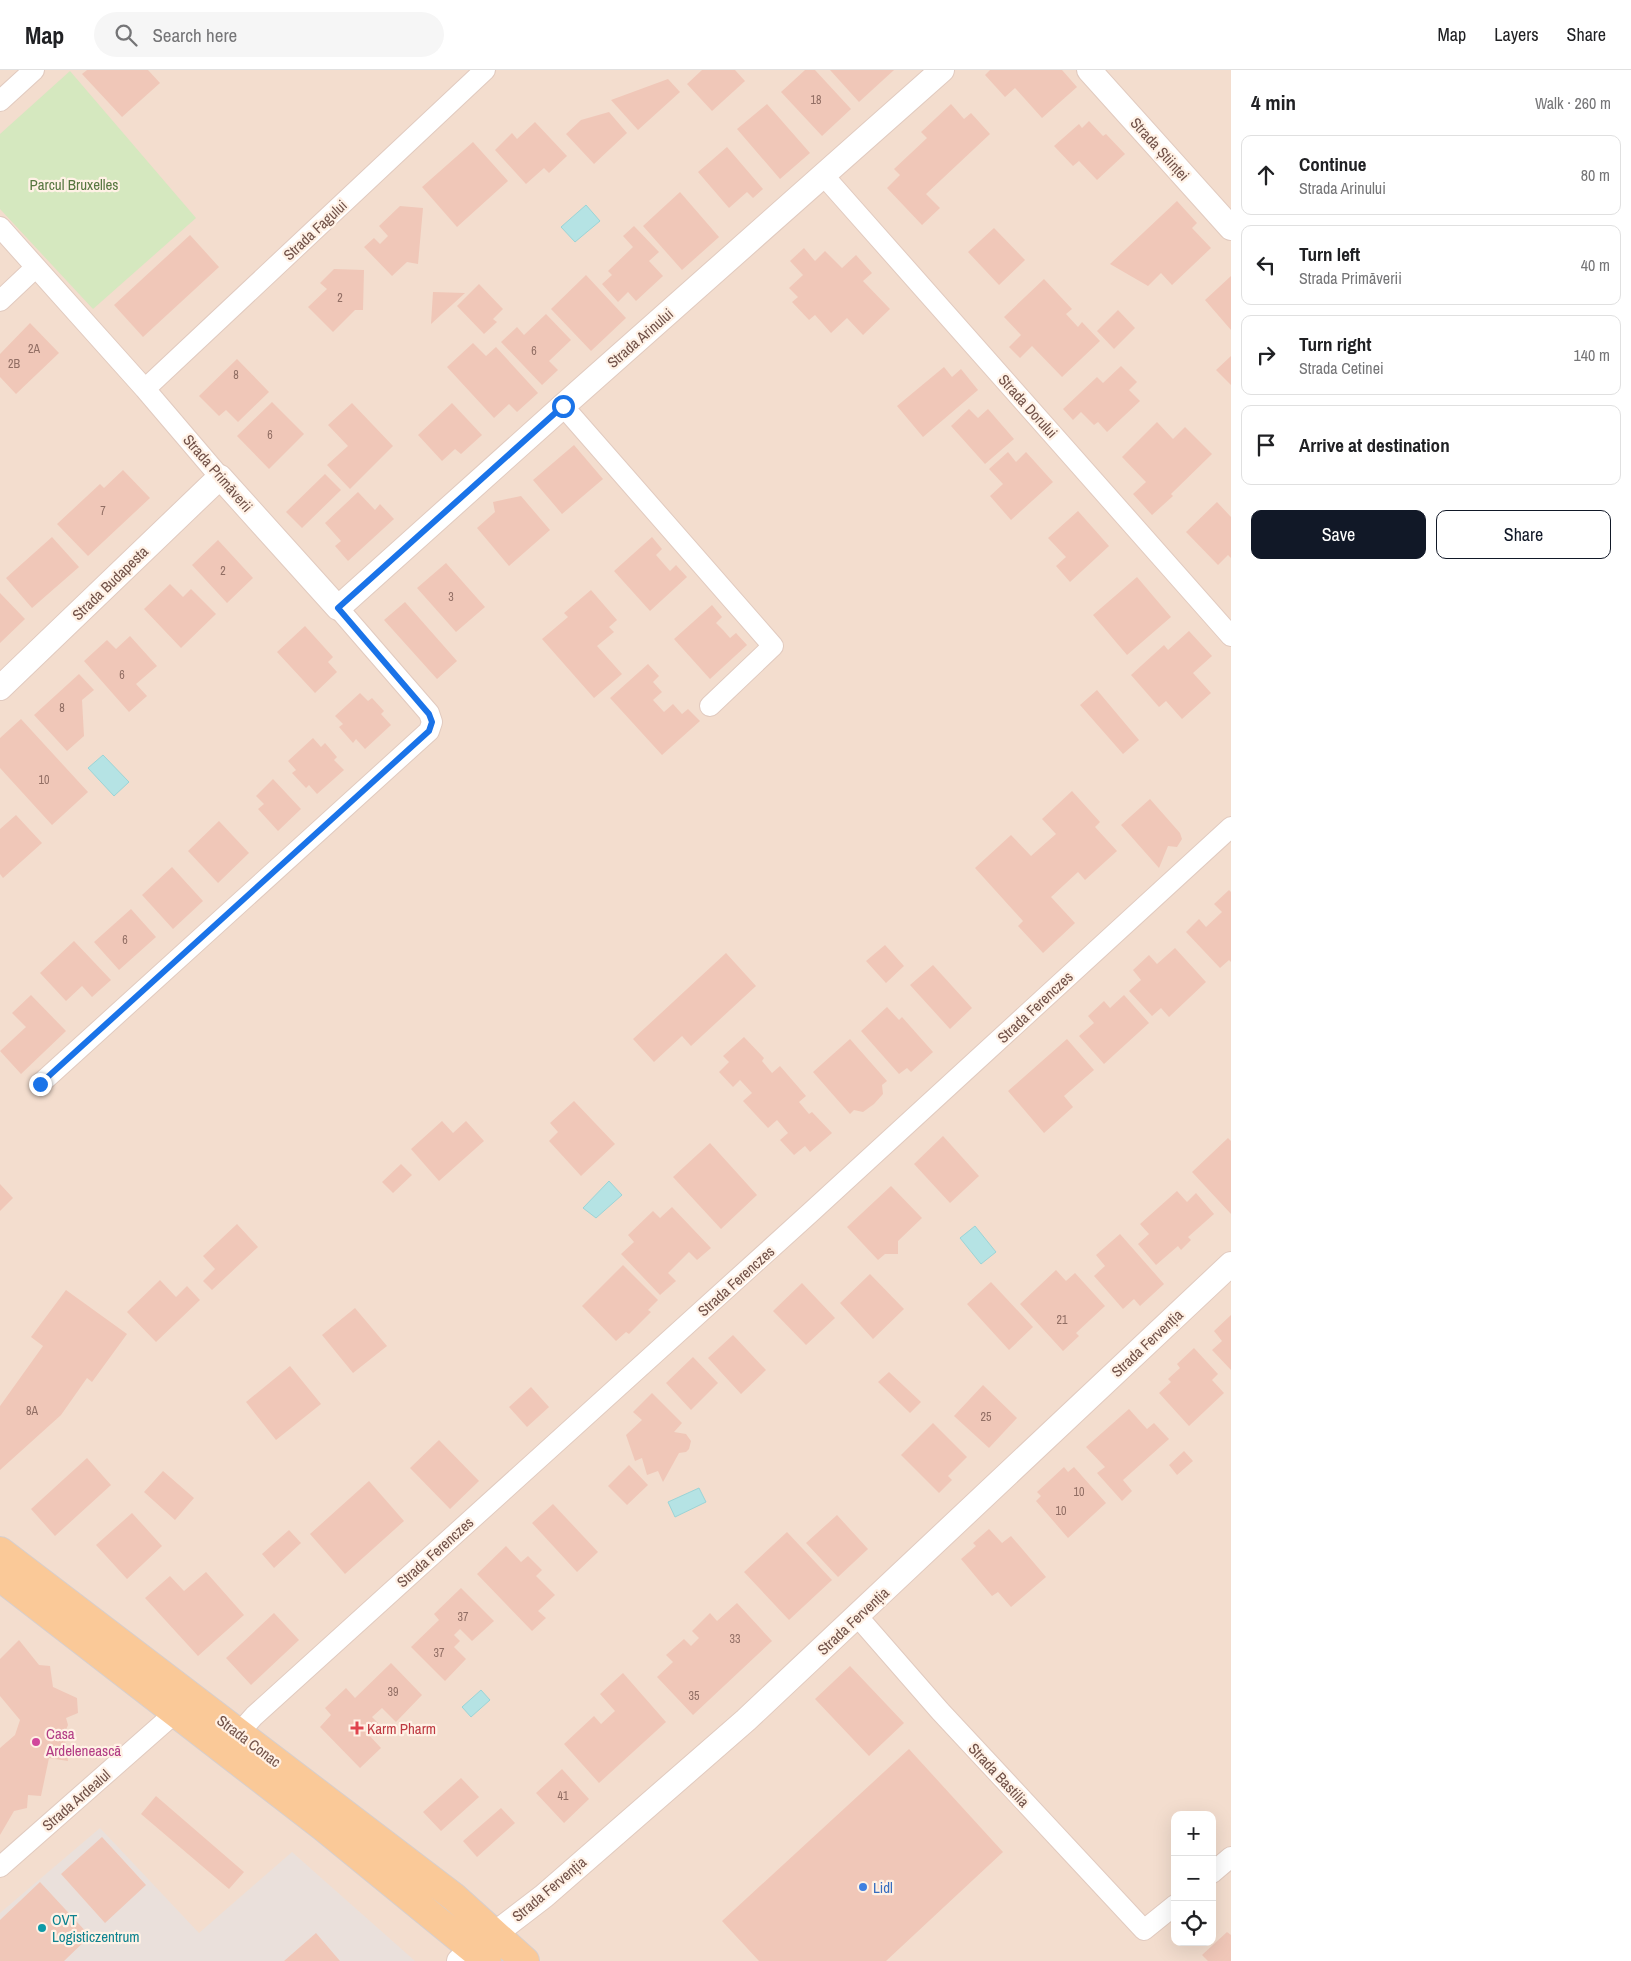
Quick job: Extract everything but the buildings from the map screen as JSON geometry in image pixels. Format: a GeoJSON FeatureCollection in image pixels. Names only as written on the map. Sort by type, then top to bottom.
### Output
{"type":"FeatureCollection","features":[{"type":"Feature","properties":{"kind":"main road","name":"Strada Conac"},"geometry":{"type":"LineString","coordinates":[[0,1551],[454,1897],[479,1951]]}},
{"type":"Feature","properties":{"kind":"main road","name":"Strada Conac"},"geometry":{"type":"LineString","coordinates":[[0,1577],[323,1827],[435,1920],[479,1951]]}},
{"type":"Feature","properties":{"kind":"main road"},"geometry":{"type":"LineString","coordinates":[[479,1951],[525,1961]]}},
{"type":"Feature","properties":{"kind":"street"},"geometry":{"type":"LineString","coordinates":[[0,101],[34,70]]}},
{"type":"Feature","properties":{"kind":"street","name":"Strada Fagului"},"geometry":{"type":"LineString","coordinates":[[145,389],[484,70]]}},
{"type":"Feature","properties":{"kind":"street","name":"Strada Arinului"},"geometry":{"type":"LineString","coordinates":[[338,608],[942,70]]}},
{"type":"Feature","properties":{"kind":"street","name":"Strada Științei"},"geometry":{"type":"LineString","coordinates":[[1089,70],[1231,228]]}},
{"type":"Feature","properties":{"kind":"street","name":"Strada Dorului"},"geometry":{"type":"LineString","coordinates":[[824,176],[1231,636]]}},
{"type":"Feature","properties":{"kind":"street","name":"Strada Primăverii"},"geometry":{"type":"LineString","coordinates":[[0,227],[338,608],[429,714],[432,722],[429,731],[40,1084]]}},
{"type":"Feature","properties":{"kind":"street"},"geometry":{"type":"LineString","coordinates":[[0,300],[35,268]]}},
{"type":"Feature","properties":{"kind":"street"},"geometry":{"type":"LineString","coordinates":[[563,406],[773,646],[710,706]]}},
{"type":"Feature","properties":{"kind":"street","name":"Strada Budapesta"},"geometry":{"type":"LineString","coordinates":[[0,688],[220,477]]}},
{"type":"Feature","properties":{"kind":"street","name":"Strada Ferenczes"},"geometry":{"type":"LineString","coordinates":[[238,1732],[810,1214],[1231,827]]}},
{"type":"Feature","properties":{"kind":"street","name":"Strada Fervenția"},"geometry":{"type":"LineString","coordinates":[[479,1951],[746,1720],[858,1617],[1231,1264]]}},
{"type":"Feature","properties":{"kind":"street","name":"Strada Bastilia"},"geometry":{"type":"LineString","coordinates":[[858,1617],[940,1711],[1144,1930],[1171,1908]]}},
{"type":"Feature","properties":{"kind":"street","name":"Strada Ardealul"},"geometry":{"type":"LineString","coordinates":[[0,1868],[176,1713]]}},
{"type":"Feature","properties":{"kind":"street"},"geometry":{"type":"LineString","coordinates":[[1216,1870],[1231,1857]]}},
{"type":"Feature","properties":{"kind":"shaded area"},"geometry":{"type":"Polygon","coordinates":[[[0,70],[1231,70],[1231,1961],[0,1961],[0,70]]]}},
{"type":"Feature","properties":{"kind":"shaded area"},"geometry":{"type":"Polygon","coordinates":[[[100,1828],[199,1933],[292,1852],[415,1961],[0,1961],[0,1913],[100,1828]]]}},
{"type":"Feature","properties":{"kind":"green space","name":"Parcul Bruxelles"},"geometry":{"type":"Polygon","coordinates":[[[70,71],[196,218],[93,309],[0,209],[0,134],[70,71]]]}},
{"type":"Feature","properties":{"kind":"water"},"geometry":{"type":"Polygon","coordinates":[[[586,205],[600,221],[575,242],[561,227],[586,205]]]}},
{"type":"Feature","properties":{"kind":"water"},"geometry":{"type":"Polygon","coordinates":[[[103,755],[129,782],[114,796],[88,768],[103,755]]]}},
{"type":"Feature","properties":{"kind":"water"},"geometry":{"type":"Polygon","coordinates":[[[609,1181],[622,1195],[596,1218],[583,1208],[609,1181]]]}},
{"type":"Feature","properties":{"kind":"water"},"geometry":{"type":"Polygon","coordinates":[[[975,1226],[996,1252],[981,1264],[960,1238],[975,1226]]]}},
{"type":"Feature","properties":{"kind":"water"},"geometry":{"type":"Polygon","coordinates":[[[699,1488],[706,1502],[675,1517],[668,1502],[699,1488]]]}},
{"type":"Feature","properties":{"kind":"water"},"geometry":{"type":"Polygon","coordinates":[[[481,1690],[490,1700],[471,1717],[462,1707],[481,1690]]]}},
{"type":"Feature","properties":{"kind":"place","name":"Karm Pharm"},"geometry":{"type":"Point","coordinates":[357,1728]}},
{"type":"Feature","properties":{"kind":"place","name":"Casa Ardelenească"},"geometry":{"type":"Point","coordinates":[36,1742]}},
{"type":"Feature","properties":{"kind":"place","name":"Lidl"},"geometry":{"type":"Point","coordinates":[863,1887]}},
{"type":"Feature","properties":{"kind":"place","name":"OVT Logisticzentrum"},"geometry":{"type":"Point","coordinates":[42,1928]}},
{"type":"Feature","properties":{"kind":"route"},"geometry":{"type":"LineString","coordinates":[[40,1084],[429,731],[432,722],[429,714],[338,608],[563,406]]}}]}
